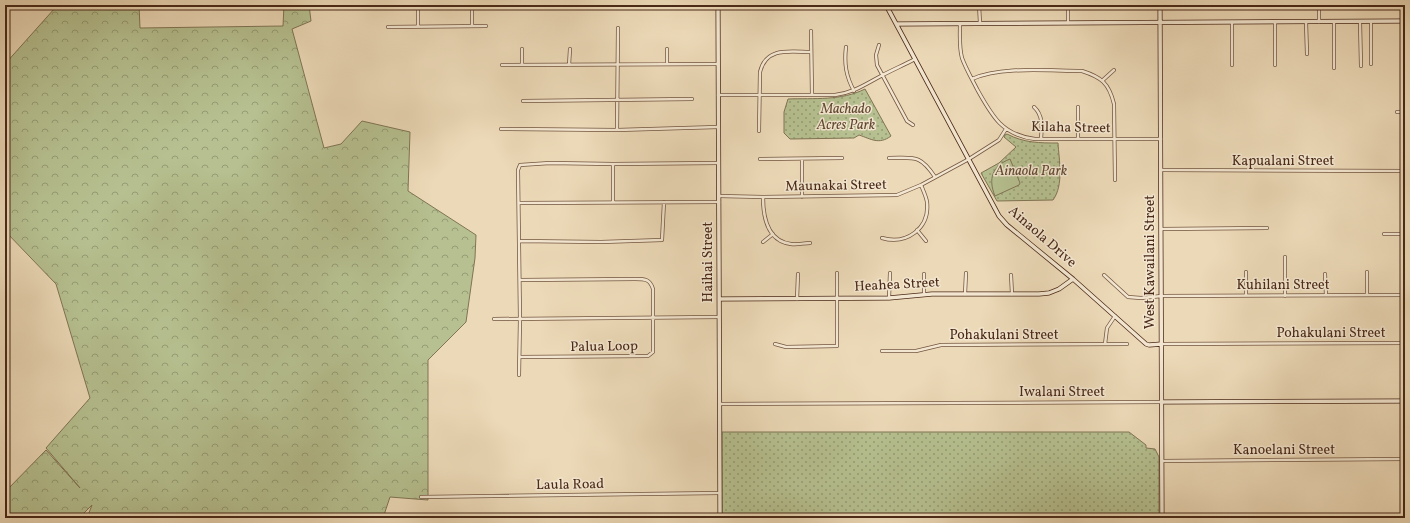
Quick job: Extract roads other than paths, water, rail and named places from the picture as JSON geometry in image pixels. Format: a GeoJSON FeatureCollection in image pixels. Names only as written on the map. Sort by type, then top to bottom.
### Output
{"type":"FeatureCollection","features":[{"type":"Feature","properties":{"kind":"street"},"geometry":{"type":"LineString","coordinates":[[418,5],[418,27]]}},
{"type":"Feature","properties":{"kind":"street"},"geometry":{"type":"LineString","coordinates":[[472,5],[472,26]]}},
{"type":"Feature","properties":{"kind":"street","name":"Haihai Street"},"geometry":{"type":"LineString","coordinates":[[718,5],[720,518]]}},
{"type":"Feature","properties":{"kind":"street","name":"Ainaola Drive"},"geometry":{"type":"LineString","coordinates":[[886,5],[999,216],[1007,225],[1073,279],[1146,344],[1162,344]]}},
{"type":"Feature","properties":{"kind":"street"},"geometry":{"type":"LineString","coordinates":[[980,5],[980,23]]}},
{"type":"Feature","properties":{"kind":"street"},"geometry":{"type":"LineString","coordinates":[[1068,5],[1068,23]]}},
{"type":"Feature","properties":{"kind":"street","name":"West Kawailani Street"},"geometry":{"type":"LineString","coordinates":[[1160,5],[1162,518]]}},
{"type":"Feature","properties":{"kind":"street"},"geometry":{"type":"LineString","coordinates":[[1319,5],[1319,22]]}},
{"type":"Feature","properties":{"kind":"street"},"geometry":{"type":"LineString","coordinates":[[1232,22],[1232,65]]}},
{"type":"Feature","properties":{"kind":"street"},"geometry":{"type":"LineString","coordinates":[[1274,22],[1275,65]]}},
{"type":"Feature","properties":{"kind":"street"},"geometry":{"type":"LineString","coordinates":[[1306,22],[1307,54]]}},
{"type":"Feature","properties":{"kind":"street"},"geometry":{"type":"LineString","coordinates":[[1334,22],[1334,68]]}},
{"type":"Feature","properties":{"kind":"street"},"geometry":{"type":"LineString","coordinates":[[1360,22],[1361,66]]}},
{"type":"Feature","properties":{"kind":"street"},"geometry":{"type":"LineString","coordinates":[[1371,22],[1371,64]]}},
{"type":"Feature","properties":{"kind":"street"},"geometry":{"type":"LineString","coordinates":[[897,24],[1405,22]]}},
{"type":"Feature","properties":{"kind":"street","name":"Kilaha Street"},"geometry":{"type":"LineString","coordinates":[[960,24],[960,46],[962,58],[990,112],[997,122],[1006,129],[1024,138],[1161,139]]}},
{"type":"Feature","properties":{"kind":"street"},"geometry":{"type":"LineString","coordinates":[[388,27],[486,26]]}},
{"type":"Feature","properties":{"kind":"street"},"geometry":{"type":"LineString","coordinates":[[617,130],[618,28]]}},
{"type":"Feature","properties":{"kind":"street"},"geometry":{"type":"LineString","coordinates":[[811,31],[812,95]]}},
{"type":"Feature","properties":{"kind":"street"},"geometry":{"type":"LineString","coordinates":[[879,45],[876,60],[881,75],[907,121],[913,125]]}},
{"type":"Feature","properties":{"kind":"street"},"geometry":{"type":"LineString","coordinates":[[846,47],[845,67],[847,78],[854,91]]}},
{"type":"Feature","properties":{"kind":"street"},"geometry":{"type":"LineString","coordinates":[[522,49],[522,65]]}},
{"type":"Feature","properties":{"kind":"street"},"geometry":{"type":"LineString","coordinates":[[569,65],[570,49]]}},
{"type":"Feature","properties":{"kind":"street"},"geometry":{"type":"LineString","coordinates":[[667,49],[667,64]]}},
{"type":"Feature","properties":{"kind":"street"},"geometry":{"type":"LineString","coordinates":[[759,131],[761,67],[768,57],[780,52],[811,52]]}},
{"type":"Feature","properties":{"kind":"street"},"geometry":{"type":"LineString","coordinates":[[718,95],[835,95],[854,91],[881,75],[915,59]]}},
{"type":"Feature","properties":{"kind":"street"},"geometry":{"type":"LineString","coordinates":[[502,65],[718,64]]}},
{"type":"Feature","properties":{"kind":"street"},"geometry":{"type":"LineString","coordinates":[[1103,80],[1114,70]]}},
{"type":"Feature","properties":{"kind":"street"},"geometry":{"type":"LineString","coordinates":[[972,79],[982,74],[999,71],[1082,71],[1103,80],[1112,94],[1114,104],[1114,180]]}},
{"type":"Feature","properties":{"kind":"street"},"geometry":{"type":"LineString","coordinates":[[523,101],[692,99]]}},
{"type":"Feature","properties":{"kind":"street"},"geometry":{"type":"LineString","coordinates":[[1034,106],[1039,111],[1041,118],[1041,139]]}},
{"type":"Feature","properties":{"kind":"street"},"geometry":{"type":"LineString","coordinates":[[1078,107],[1078,139]]}},
{"type":"Feature","properties":{"kind":"street"},"geometry":{"type":"LineString","coordinates":[[1397,112],[1405,112]]}},
{"type":"Feature","properties":{"kind":"street"},"geometry":{"type":"LineString","coordinates":[[501,130],[718,128]]}},
{"type":"Feature","properties":{"kind":"street","name":"Maunakai Street"},"geometry":{"type":"LineString","coordinates":[[718,196],[890,196],[903,193],[969,159],[998,140],[1006,129]]}},
{"type":"Feature","properties":{"kind":"street"},"geometry":{"type":"LineString","coordinates":[[760,159],[842,158]]}},
{"type":"Feature","properties":{"kind":"street"},"geometry":{"type":"LineString","coordinates":[[889,158],[917,159],[925,164],[935,177]]}},
{"type":"Feature","properties":{"kind":"street"},"geometry":{"type":"LineString","coordinates":[[802,159],[802,197]]}},
{"type":"Feature","properties":{"kind":"street"},"geometry":{"type":"LineString","coordinates":[[519,375],[520,318],[518,170],[520,165],[550,163],[718,163]]}},
{"type":"Feature","properties":{"kind":"street"},"geometry":{"type":"LineString","coordinates":[[613,164],[613,202]]}},
{"type":"Feature","properties":{"kind":"street","name":"Kapualani Street"},"geometry":{"type":"LineString","coordinates":[[1161,170],[1405,171]]}},
{"type":"Feature","properties":{"kind":"street"},"geometry":{"type":"LineString","coordinates":[[882,238],[895,241],[901,240],[913,235],[917,230],[925,218],[927,210],[927,202],[921,184]]}},
{"type":"Feature","properties":{"kind":"street"},"geometry":{"type":"LineString","coordinates":[[763,197],[764,218],[773,234],[788,243],[810,243]]}},
{"type":"Feature","properties":{"kind":"street"},"geometry":{"type":"LineString","coordinates":[[519,242],[662,240],[664,202]]}},
{"type":"Feature","properties":{"kind":"street"},"geometry":{"type":"LineString","coordinates":[[519,203],[718,202]]}},
{"type":"Feature","properties":{"kind":"street"},"geometry":{"type":"LineString","coordinates":[[1161,229],[1266,228]]}},
{"type":"Feature","properties":{"kind":"street"},"geometry":{"type":"LineString","coordinates":[[917,230],[926,241]]}},
{"type":"Feature","properties":{"kind":"street"},"geometry":{"type":"LineString","coordinates":[[764,242],[773,234]]}},
{"type":"Feature","properties":{"kind":"street"},"geometry":{"type":"LineString","coordinates":[[1384,234],[1405,234]]}},
{"type":"Feature","properties":{"kind":"street"},"geometry":{"type":"LineString","coordinates":[[1285,257],[1285,296]]}},
{"type":"Feature","properties":{"kind":"street"},"geometry":{"type":"LineString","coordinates":[[1246,272],[1246,296]]}},
{"type":"Feature","properties":{"kind":"street"},"geometry":{"type":"LineString","coordinates":[[1367,272],[1367,294]]}},
{"type":"Feature","properties":{"kind":"street"},"geometry":{"type":"LineString","coordinates":[[775,344],[786,347],[837,346],[836,273]]}},
{"type":"Feature","properties":{"kind":"street"},"geometry":{"type":"LineString","coordinates":[[889,298],[890,273]]}},
{"type":"Feature","properties":{"kind":"street"},"geometry":{"type":"LineString","coordinates":[[965,294],[966,273]]}},
{"type":"Feature","properties":{"kind":"street"},"geometry":{"type":"LineString","coordinates":[[797,299],[798,274]]}},
{"type":"Feature","properties":{"kind":"street"},"geometry":{"type":"LineString","coordinates":[[924,274],[924,294]]}},
{"type":"Feature","properties":{"kind":"street"},"geometry":{"type":"LineString","coordinates":[[1325,274],[1326,295]]}},
{"type":"Feature","properties":{"kind":"street"},"geometry":{"type":"LineString","coordinates":[[1011,275],[1012,294]]}},
{"type":"Feature","properties":{"kind":"street","name":"Kuhilani Street"},"geometry":{"type":"LineString","coordinates":[[1104,275],[1128,297],[1141,298],[1162,296],[1405,295]]}},
{"type":"Feature","properties":{"kind":"street","name":"Palua Loop"},"geometry":{"type":"LineString","coordinates":[[519,280],[646,279],[652,283],[653,289],[653,352],[648,356],[520,357]]}},
{"type":"Feature","properties":{"kind":"street","name":"Heahea Street"},"geometry":{"type":"LineString","coordinates":[[719,299],[889,298],[924,294],[1039,294],[1053,292],[1073,279]]}},
{"type":"Feature","properties":{"kind":"street"},"geometry":{"type":"LineString","coordinates":[[1106,344],[1107,328],[1115,316]]}},
{"type":"Feature","properties":{"kind":"street"},"geometry":{"type":"LineString","coordinates":[[494,319],[719,317]]}},
{"type":"Feature","properties":{"kind":"street","name":"Pohakulani Street"},"geometry":{"type":"LineString","coordinates":[[1162,344],[1405,343]]}},
{"type":"Feature","properties":{"kind":"street","name":"Pohakulani Street"},"geometry":{"type":"LineString","coordinates":[[882,352],[916,351],[941,345],[1127,344]]}},
{"type":"Feature","properties":{"kind":"street","name":"Iwalani Street"},"geometry":{"type":"LineString","coordinates":[[720,404],[1405,401]]}},
{"type":"Feature","properties":{"kind":"street","name":"Kanoelani Street"},"geometry":{"type":"LineString","coordinates":[[1162,461],[1405,459]]}},
{"type":"Feature","properties":{"kind":"street","name":"Laula Road"},"geometry":{"type":"LineString","coordinates":[[421,497],[720,493]]}},
{"type":"Feature","properties":{"kind":"park label","name":"Machado Acres Park"},"geometry":{"type":"Point","coordinates":[846,118]}},
{"type":"Feature","properties":{"kind":"park label","name":"Ainaola Park"},"geometry":{"type":"Point","coordinates":[1031,171]}}]}
